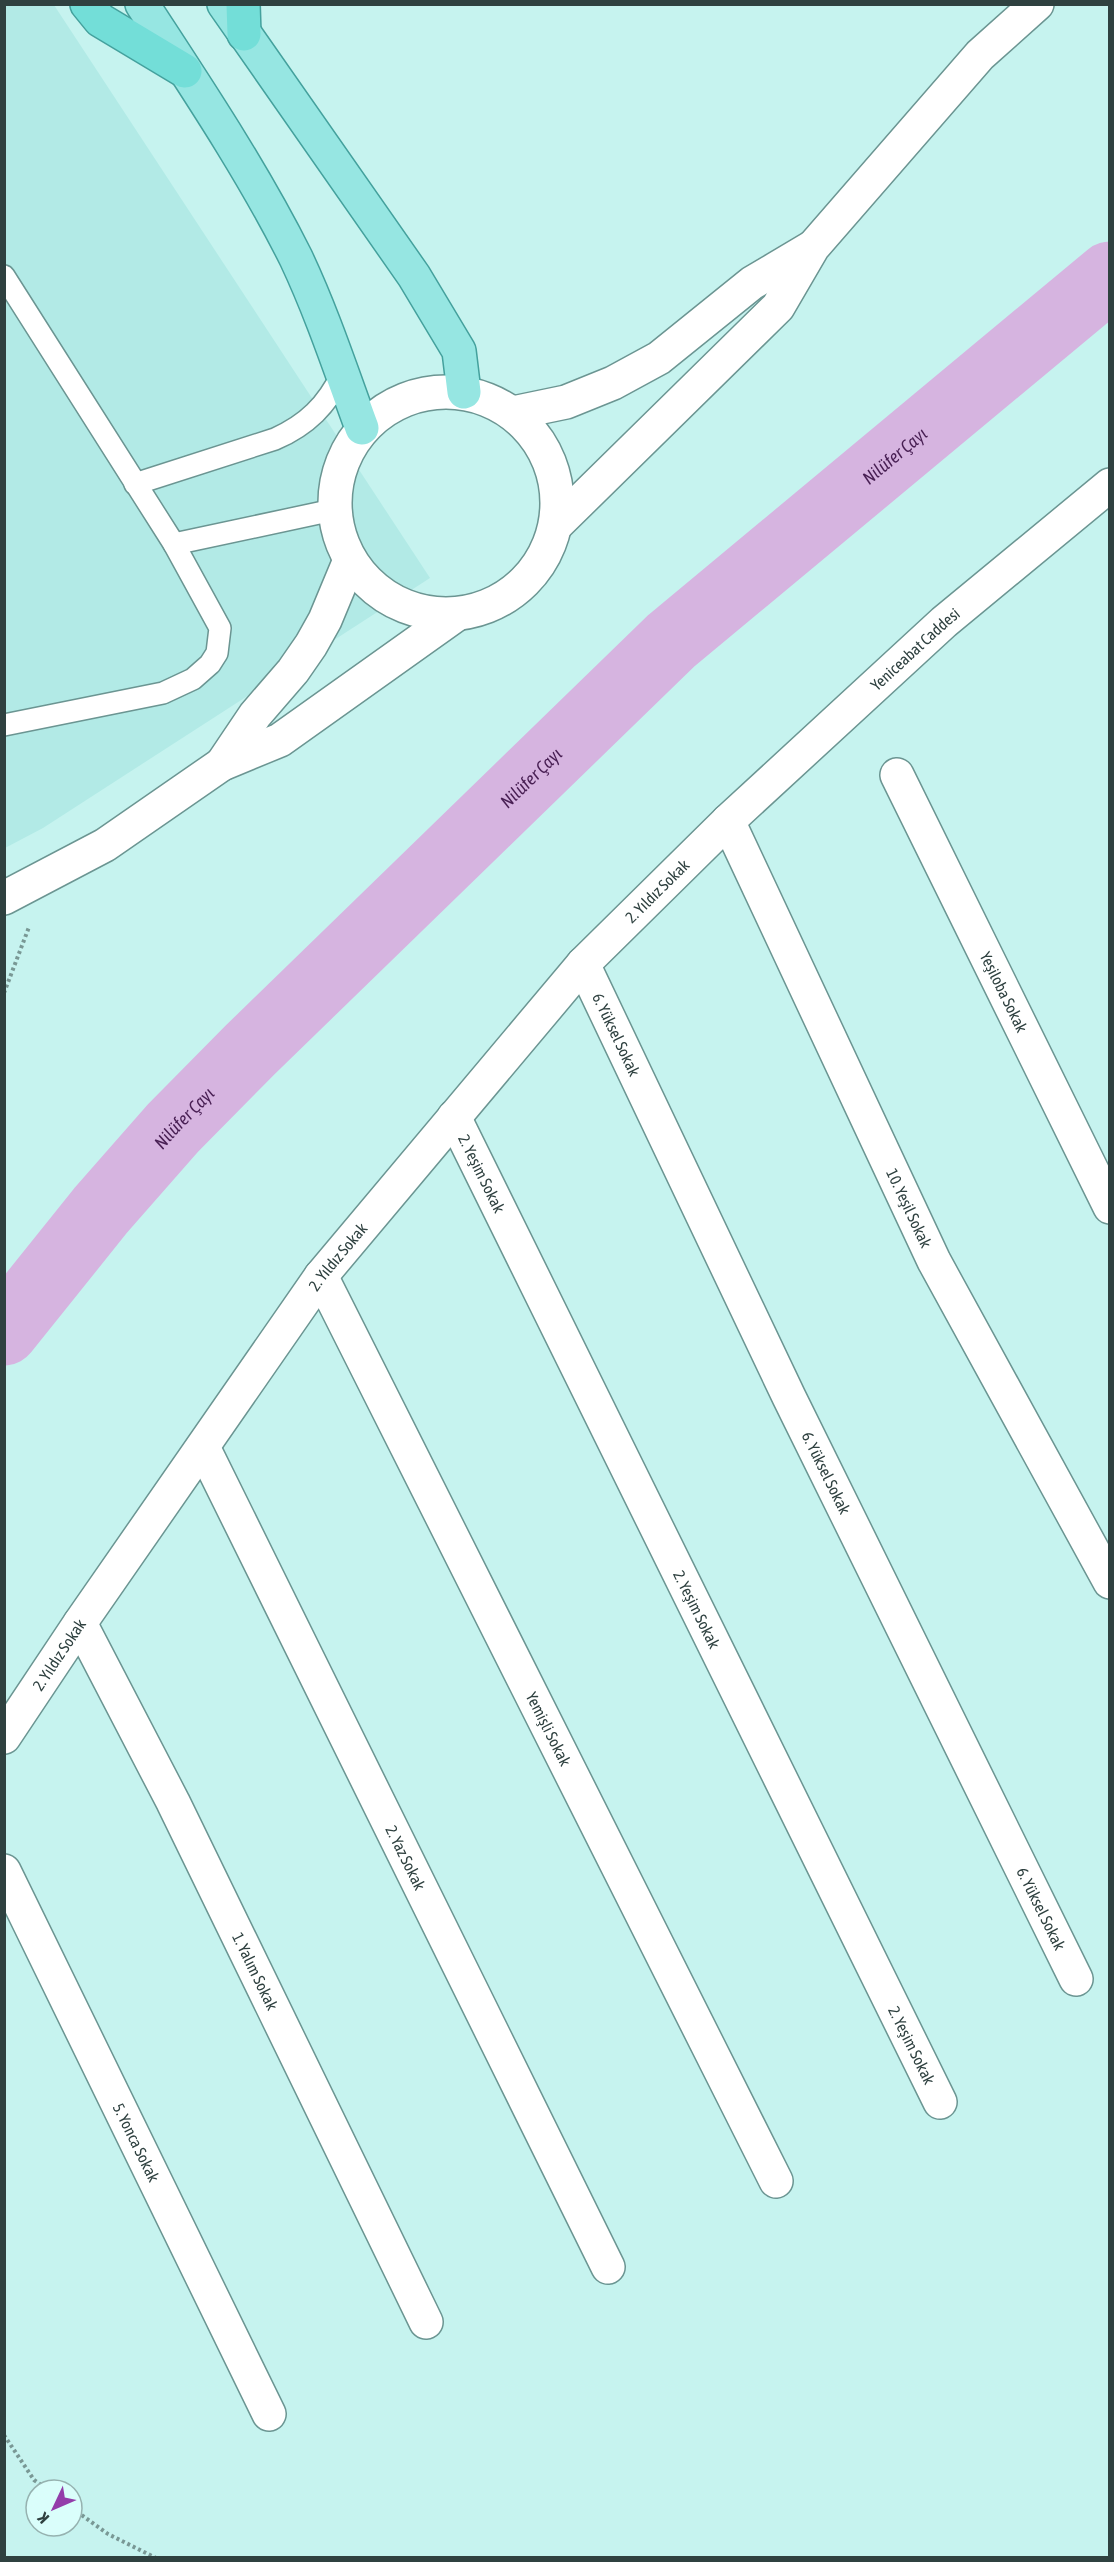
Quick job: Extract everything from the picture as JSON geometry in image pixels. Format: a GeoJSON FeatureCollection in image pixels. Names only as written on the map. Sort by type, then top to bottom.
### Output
{"type":"FeatureCollection","features":[{"type":"Feature","properties":{"kind":"highway"},"geometry":{"type":"LineString","coordinates":[[87,4],[100,20],[185,71]]}},
{"type":"Feature","properties":{"kind":"main road"},"geometry":{"type":"LineString","coordinates":[[142,4],[262,196],[296,258],[322,317],[362,428]]}},
{"type":"Feature","properties":{"kind":"main road"},"geometry":{"type":"LineString","coordinates":[[224,4],[244,19],[414,276],[459,351],[464,392]]}},
{"type":"Feature","properties":{"kind":"street"},"geometry":{"type":"LineString","coordinates":[[556,525],[778,307],[813,248],[980,55],[1037,4]]}},
{"type":"Feature","properties":{"kind":"street"},"geometry":{"type":"LineString","coordinates":[[513,413],[566,402],[613,383],[659,358],[752,283],[813,248]]}},
{"type":"Feature","properties":{"kind":"street"},"geometry":{"type":"LineString","coordinates":[[443,391],[464,392],[485,398],[513,413],[536,436],[551,465],[558,497],[556,525],[546,552],[531,576],[502,599],[485,608],[457,614],[429,613],[398,604],[371,585],[350,560],[337,530],[333,510],[334,491],[344,454],[362,428],[385,409],[412,395],[443,391]]}},
{"type":"Feature","properties":{"kind":"street","name":"Yeniceabat Caddesi"},"geometry":{"type":"LineString","coordinates":[[728,821],[944,621],[1110,486]]}},
{"type":"Feature","properties":{"kind":"street"},"geometry":{"type":"LineString","coordinates":[[222,764],[255,715],[293,671],[311,645],[325,620],[350,560]]}},
{"type":"Feature","properties":{"kind":"street"},"geometry":{"type":"LineString","coordinates":[[4,898],[105,845],[222,764],[280,740],[457,614]]}},
{"type":"Feature","properties":{"kind":"street","name":"Yeşiloba Sokak"},"geometry":{"type":"LineString","coordinates":[[897,775],[1110,1207]]}},
{"type":"Feature","properties":{"kind":"street","name":"2. Yıldız Sokak"},"geometry":{"type":"LineString","coordinates":[[4,1737],[80,1623],[321,1276],[583,964],[728,821]]}},
{"type":"Feature","properties":{"kind":"street","name":"10. Yeşil Sokak"},"geometry":{"type":"LineString","coordinates":[[728,821],[934,1261],[1110,1582]]}},
{"type":"Feature","properties":{"kind":"street","name":"6. Yüksel Sokak"},"geometry":{"type":"LineString","coordinates":[[583,964],[789,1397],[1076,1979]]}},
{"type":"Feature","properties":{"kind":"street","name":"2. Yeşim Sokak"},"geometry":{"type":"LineString","coordinates":[[454,1117],[940,2102]]}},
{"type":"Feature","properties":{"kind":"street","name":"Yemişli Sokak"},"geometry":{"type":"LineString","coordinates":[[321,1276],[776,2181]]}},
{"type":"Feature","properties":{"kind":"street","name":"2. Yaz Sokak"},"geometry":{"type":"LineString","coordinates":[[203,1448],[608,2267]]}},
{"type":"Feature","properties":{"kind":"street","name":"1. Yalım Sokak"},"geometry":{"type":"LineString","coordinates":[[80,1623],[173,1802],[426,2322]]}},
{"type":"Feature","properties":{"kind":"street","name":"5. Yonca Sokak"},"geometry":{"type":"LineString","coordinates":[[4,1871],[269,2414]]}},
{"type":"Feature","properties":{"kind":"lane"},"geometry":{"type":"LineString","coordinates":[[4,276],[174,543],[220,628],[217,653],[202,673],[163,693],[4,725]]}},
{"type":"Feature","properties":{"kind":"lane"},"geometry":{"type":"LineString","coordinates":[[135,484],[275,439],[293,431],[322,406],[342,374]]}},
{"type":"Feature","properties":{"kind":"lane"},"geometry":{"type":"LineString","coordinates":[[174,543],[333,510]]}},
{"type":"Feature","properties":{"kind":"path"},"geometry":{"type":"LineString","coordinates":[[4,993],[47,876]]}},
{"type":"Feature","properties":{"kind":"path"},"geometry":{"type":"LineString","coordinates":[[4,2435],[33,2478]]}},
{"type":"Feature","properties":{"kind":"path"},"geometry":{"type":"LineString","coordinates":[[84,2517],[108,2534],[156,2558]]}},
{"type":"Feature","properties":{"kind":"shaded area"},"geometry":{"type":"Polygon","coordinates":[[[5,5],[54,5],[430,578],[43,828],[5,848],[5,5]]]}},
{"type":"Feature","properties":{"kind":"waterway","name":"Nilüfer Çayı"},"geometry":{"type":"LineString","coordinates":[[4,1331],[101,1210],[173,1128],[250,1050],[671,641],[1110,276]]}}]}
